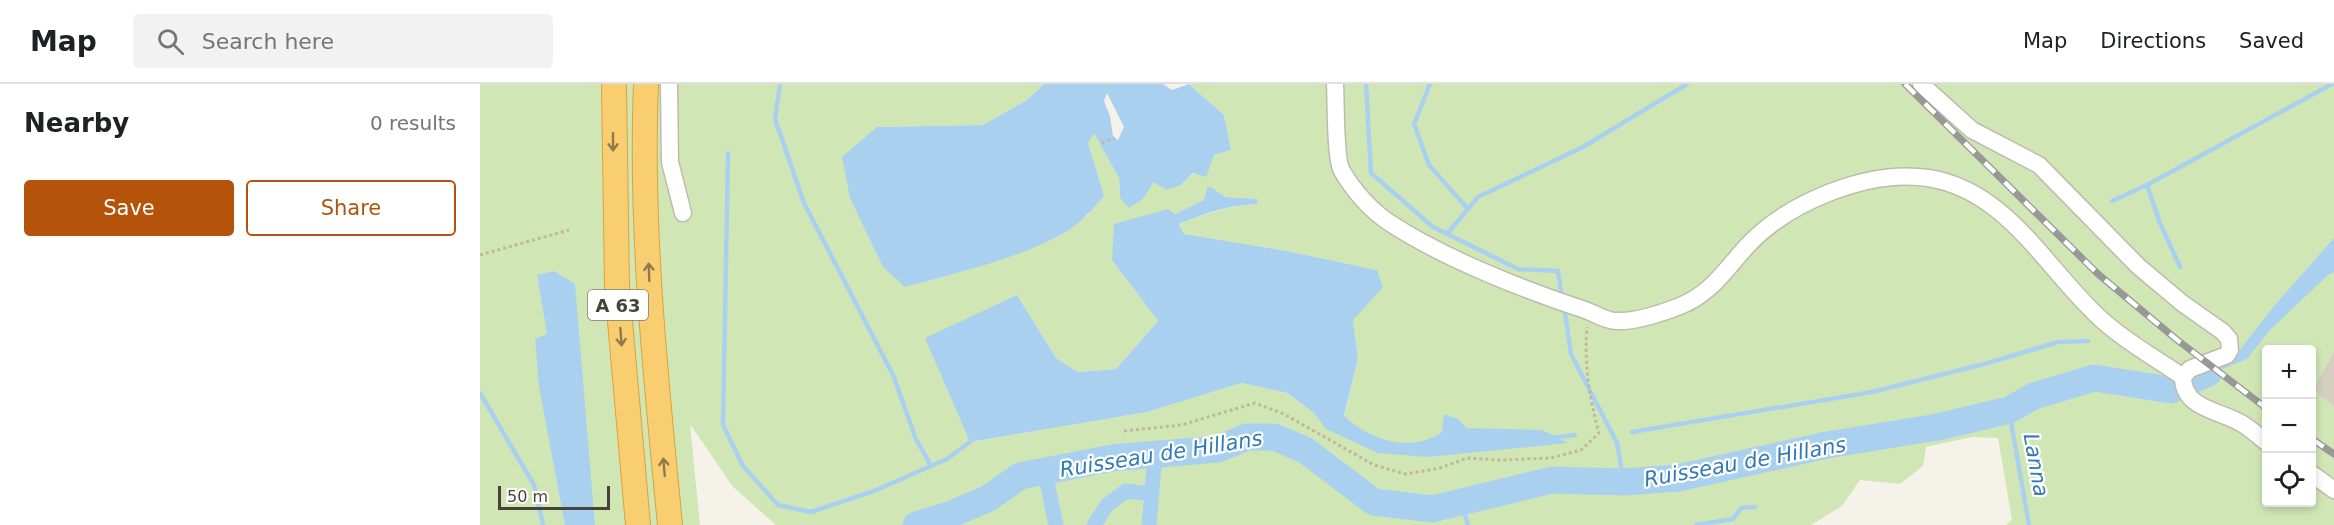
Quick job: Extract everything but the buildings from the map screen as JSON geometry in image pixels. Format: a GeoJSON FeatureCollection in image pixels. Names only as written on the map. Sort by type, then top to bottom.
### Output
{"type":"FeatureCollection","features":[{"type":"Feature","properties":{"kind":"highway","name":"A 63"},"geometry":{"type":"LineString","coordinates":[[614,84],[617,287],[638,525]]}},
{"type":"Feature","properties":{"kind":"highway","name":"A 63"},"geometry":{"type":"LineString","coordinates":[[646,84],[650,298],[670,525]]}},
{"type":"Feature","properties":{"kind":"street"},"geometry":{"type":"LineString","coordinates":[[669,84],[670,162],[683,213]]}},
{"type":"Feature","properties":{"kind":"street"},"geometry":{"type":"LineString","coordinates":[[1335,84],[1340,168],[1364,201],[1388,222],[1420,241],[1460,259],[1549,298],[1615,322],[1679,307],[1707,293],[1768,227],[1806,202],[1854,185],[1888,178],[1925,177],[1960,185],[2007,217],[2103,321],[2184,381],[2197,405],[2241,423],[2262,439]]}},
{"type":"Feature","properties":{"kind":"street"},"geometry":{"type":"LineString","coordinates":[[1921,84],[1972,130],[2039,165],[2138,266],[2229,339],[2230,350],[2227,355],[2190,369],[2184,381]]}},
{"type":"Feature","properties":{"kind":"street"},"geometry":{"type":"LineString","coordinates":[[2316,477],[2334,490]]}},
{"type":"Feature","properties":{"kind":"path"},"geometry":{"type":"LineString","coordinates":[[1102,143],[1114,138]]}},
{"type":"Feature","properties":{"kind":"path"},"geometry":{"type":"LineString","coordinates":[[480,255],[569,230]]}},
{"type":"Feature","properties":{"kind":"path"},"geometry":{"type":"LineString","coordinates":[[1124,431],[1181,425],[1255,403],[1284,414],[1374,465],[1405,474],[1440,468],[1467,458],[1501,460],[1551,458],[1581,450],[1599,433],[1589,399],[1585,358],[1591,312]]}},
{"type":"Feature","properties":{"kind":"green space"},"geometry":{"type":"Polygon","coordinates":[[[480,84],[1044,84],[1027,100],[983,125],[877,127],[905,287],[975,268],[1060,236],[1089,214],[1095,169],[1088,143],[1094,132],[1119,178],[1120,198],[1143,199],[1154,182],[1181,185],[1214,155],[1231,150],[1224,115],[1189,84],[2334,84],[2334,525],[2006,525],[2012,520],[1998,438],[1972,437],[1926,447],[1923,466],[1900,484],[1860,480],[1842,506],[1811,525],[776,525],[733,487],[690,424],[700,525],[480,525],[480,84]],[[1207,189],[1205,200],[1175,214],[1112,260],[1158,321],[1116,369],[1078,372],[1056,358],[1017,295],[970,442],[1147,412],[1242,383],[1287,393],[1314,413],[1343,422],[1358,359],[1353,320],[1377,270],[1287,251],[1184,234],[1179,224],[1228,208],[1258,204],[1257,199],[1225,197],[1207,189]]]}},
{"type":"Feature","properties":{"kind":"water"},"geometry":{"type":"Polygon","coordinates":[[[1044,84],[1163,84],[1172,90],[1189,84],[1224,115],[1231,150],[1214,155],[1206,177],[1193,173],[1181,185],[1166,190],[1154,182],[1143,199],[1129,208],[1120,198],[1119,178],[1094,133],[1088,143],[1104,196],[1078,223],[1059,236],[1023,252],[905,287],[883,267],[850,198],[842,157],[877,127],[983,125],[1027,100],[1044,84]],[[1107,93],[1104,101],[1110,116],[1113,136],[1118,140],[1124,127],[1107,93]]]}},
{"type":"Feature","properties":{"kind":"water"},"geometry":{"type":"Polygon","coordinates":[[[1211,187],[1225,197],[1257,199],[1258,204],[1208,213],[1179,224],[1184,234],[1287,251],[1377,270],[1383,287],[1353,320],[1358,359],[1344,416],[1366,432],[1404,443],[1430,439],[1442,432],[1444,414],[1458,419],[1467,428],[1542,430],[1568,443],[1428,457],[1378,453],[1326,429],[1314,413],[1287,393],[1242,383],[1147,412],[970,442],[925,338],[1017,295],[1056,358],[1078,372],[1116,369],[1158,321],[1112,260],[1114,224],[1168,209],[1175,214],[1204,200],[1207,188],[1211,187]]]}},
{"type":"Feature","properties":{"kind":"water"},"geometry":{"type":"Polygon","coordinates":[[[2334,238],[2334,272],[2270,330],[2247,359],[2179,387],[2187,379],[2239,351],[2274,306],[2334,238]]]}},
{"type":"Feature","properties":{"kind":"water"},"geometry":{"type":"Polygon","coordinates":[[[554,271],[575,284],[595,525],[565,525],[539,387],[535,339],[547,334],[537,275],[554,271]]]}},
{"type":"Feature","properties":{"kind":"waterway"},"geometry":{"type":"LineString","coordinates":[[780,84],[775,119],[804,203],[894,377],[915,437],[931,466]]}},
{"type":"Feature","properties":{"kind":"waterway"},"geometry":{"type":"LineString","coordinates":[[1366,84],[1371,173],[1433,227],[1518,269],[1558,271],[1562,297]]}},
{"type":"Feature","properties":{"kind":"waterway"},"geometry":{"type":"LineString","coordinates":[[1430,84],[1414,124],[1429,165],[1468,209]]}},
{"type":"Feature","properties":{"kind":"waterway"},"geometry":{"type":"LineString","coordinates":[[1447,234],[1478,197],[1583,147],[1687,84]]}},
{"type":"Feature","properties":{"kind":"waterway"},"geometry":{"type":"LineString","coordinates":[[2112,201],[2147,185],[2332,84]]}},
{"type":"Feature","properties":{"kind":"waterway"},"geometry":{"type":"LineString","coordinates":[[728,153],[723,425],[743,466],[778,505],[811,512],[874,491],[947,459],[970,442]]}},
{"type":"Feature","properties":{"kind":"waterway"},"geometry":{"type":"LineString","coordinates":[[2147,185],[2160,223],[2180,267]]}},
{"type":"Feature","properties":{"kind":"waterway"},"geometry":{"type":"LineString","coordinates":[[1564,306],[1571,354],[1617,443],[1624,482]]}},
{"type":"Feature","properties":{"kind":"waterway"},"geometry":{"type":"LineString","coordinates":[[1632,432],[1872,392],[1988,363],[2058,342],[2088,341]]}},
{"type":"Feature","properties":{"kind":"waterway","name":"Ruisseau de Hillans"},"geometry":{"type":"LineString","coordinates":[[916,525],[952,514],[989,498],[1020,476],[1112,458],[1218,449],[1247,437],[1274,437],[1305,450],[1374,502],[1432,509],[1552,480],[1624,482],[1678,478],[1827,445],[1938,427],[2009,410],[2034,396],[2094,378],[2171,390],[2208,373]]}},
{"type":"Feature","properties":{"kind":"waterway"},"geometry":{"type":"LineString","coordinates":[[480,393],[534,485],[543,525]]}},
{"type":"Feature","properties":{"kind":"waterway","name":"Lanna"},"geometry":{"type":"LineString","coordinates":[[2009,410],[2029,525]]}},
{"type":"Feature","properties":{"kind":"waterway"},"geometry":{"type":"LineString","coordinates":[[1551,438],[1575,435]]}},
{"type":"Feature","properties":{"kind":"waterway"},"geometry":{"type":"LineString","coordinates":[[1149,525],[1155,455]]}},
{"type":"Feature","properties":{"kind":"waterway"},"geometry":{"type":"LineString","coordinates":[[1045,472],[1056,525]]}},
{"type":"Feature","properties":{"kind":"waterway"},"geometry":{"type":"LineString","coordinates":[[1094,525],[1107,505],[1126,491],[1152,494]]}},
{"type":"Feature","properties":{"kind":"waterway"},"geometry":{"type":"LineString","coordinates":[[1461,502],[1468,525]]}},
{"type":"Feature","properties":{"kind":"waterway"},"geometry":{"type":"LineString","coordinates":[[1696,525],[1733,519],[1741,508],[1755,507]]}},
{"type":"Feature","properties":{"kind":"railway"},"geometry":{"type":"LineString","coordinates":[[1905,84],[2098,274],[2176,339],[2262,405]]}},
{"type":"Feature","properties":{"kind":"railway"},"geometry":{"type":"LineString","coordinates":[[2316,442],[2334,454]]}}]}
